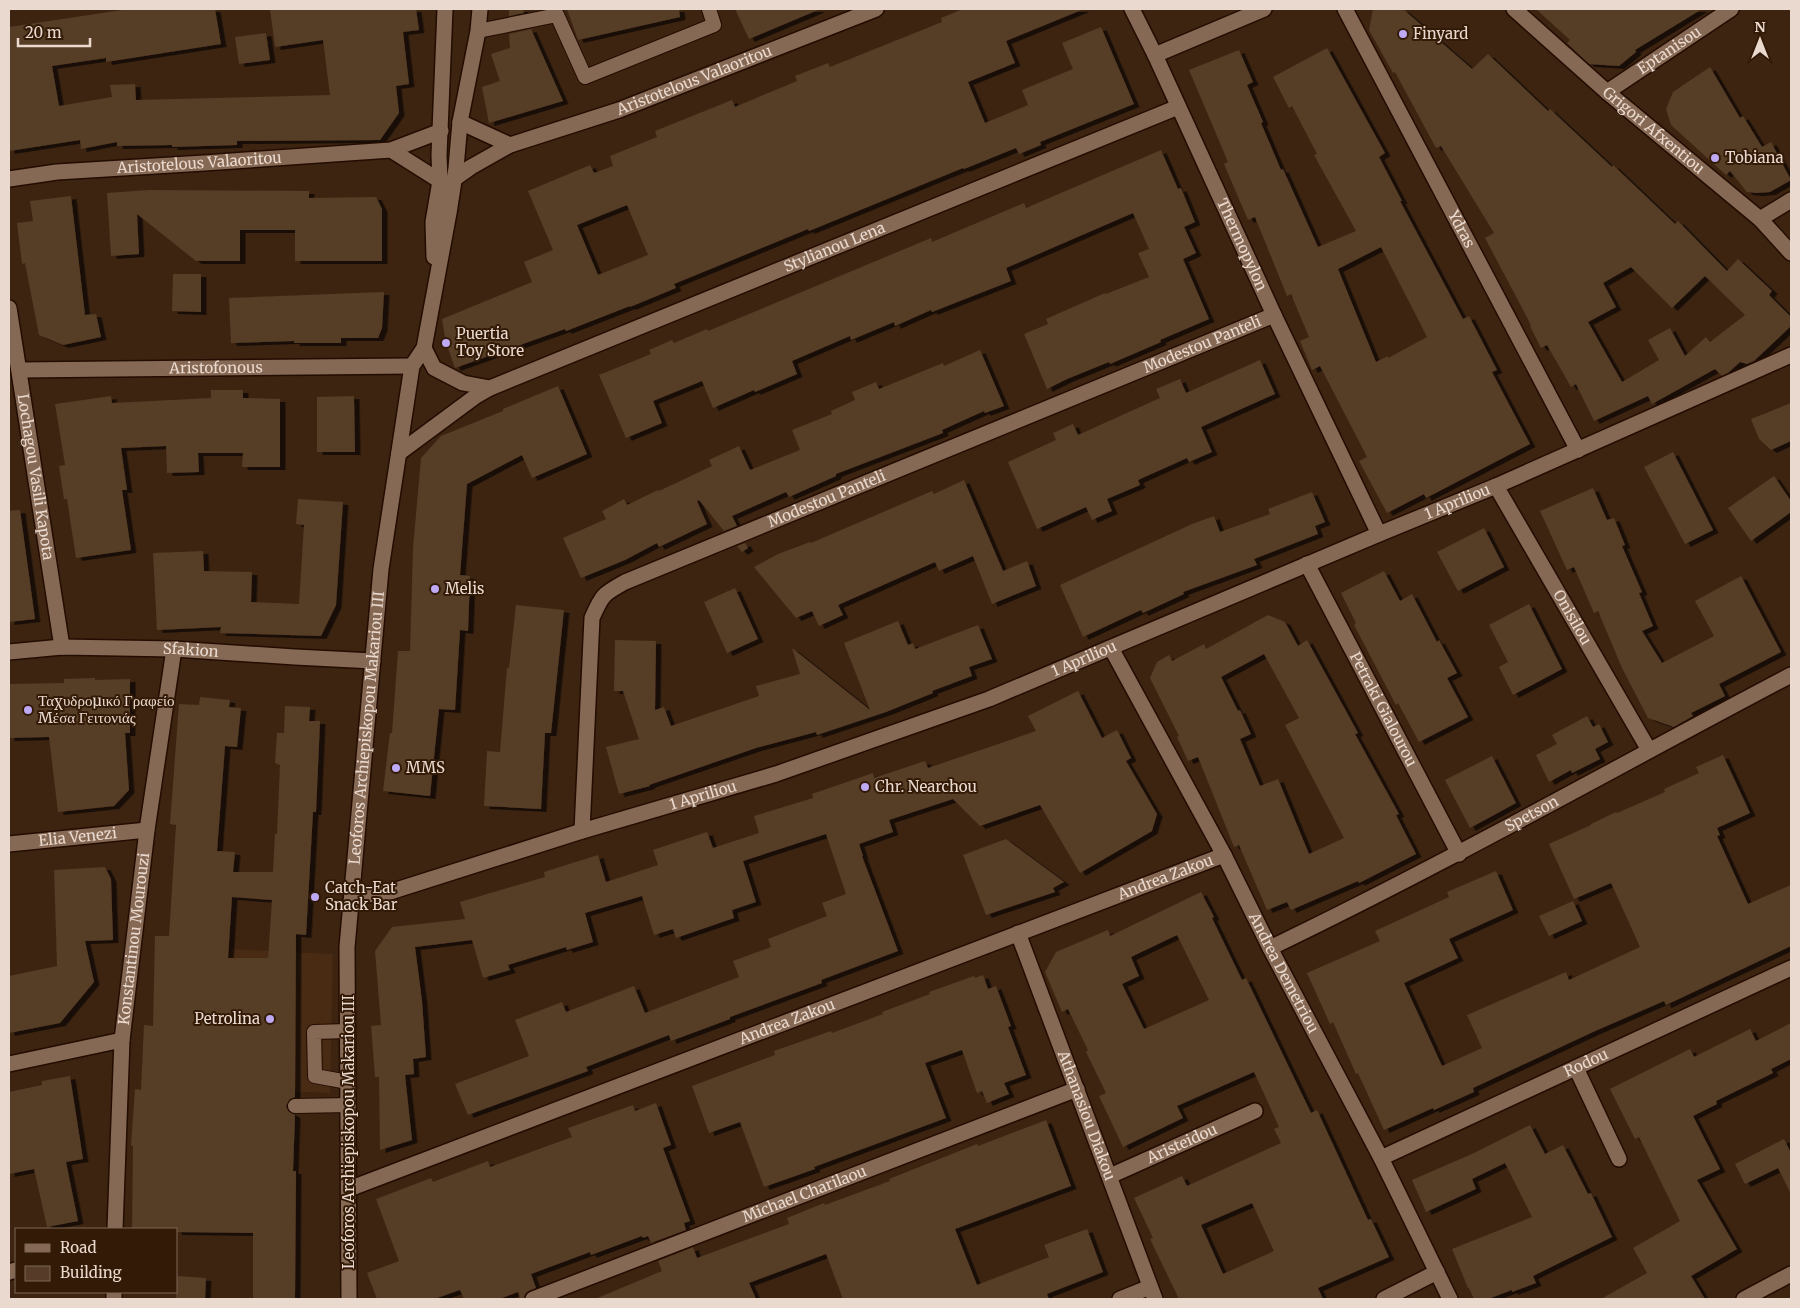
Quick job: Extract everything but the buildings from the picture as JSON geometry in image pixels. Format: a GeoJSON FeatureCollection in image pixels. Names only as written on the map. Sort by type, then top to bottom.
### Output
{"type":"FeatureCollection","features":[{"type":"Feature","properties":{"kind":"street","name":"Leoforos Archiepiskopou Makariou III"},"geometry":{"type":"LineString","coordinates":[[445,9],[441,131],[447,180]]}},
{"type":"Feature","properties":{"kind":"street","name":"Leoforos Archiepiskopou Makariou III"},"geometry":{"type":"LineString","coordinates":[[349,1299],[348,947],[381,570],[412,366],[424,348],[435,283],[433,222],[447,180],[460,122],[478,31],[480,9]]}},
{"type":"Feature","properties":{"kind":"street","name":"Aristotelous Valaoritou"},"geometry":{"type":"LineString","coordinates":[[447,180],[510,145],[618,110],[876,9]]}},
{"type":"Feature","properties":{"kind":"street","name":"Thermopylon"},"geometry":{"type":"LineString","coordinates":[[1132,9],[1274,315],[1379,534]]}},
{"type":"Feature","properties":{"kind":"street"},"geometry":{"type":"LineString","coordinates":[[1155,55],[1264,9]]}},
{"type":"Feature","properties":{"kind":"street","name":"Ydras"},"geometry":{"type":"LineString","coordinates":[[1345,9],[1578,450]]}},
{"type":"Feature","properties":{"kind":"street","name":"Grigori Afxentiou"},"geometry":{"type":"LineString","coordinates":[[1514,9],[1608,92],[1760,219],[1791,253]]}},
{"type":"Feature","properties":{"kind":"street","name":"Eptanisou"},"geometry":{"type":"LineString","coordinates":[[1608,92],[1731,9]]}},
{"type":"Feature","properties":{"kind":"street","name":"Stylianou Lena"},"geometry":{"type":"LineString","coordinates":[[399,453],[476,396],[490,388],[1178,107]]}},
{"type":"Feature","properties":{"kind":"street"},"geometry":{"type":"LineString","coordinates":[[460,122],[510,145]]}},
{"type":"Feature","properties":{"kind":"street","name":"Aristotelous Valaoritou"},"geometry":{"type":"LineString","coordinates":[[9,180],[57,172],[391,150],[441,131]]}},
{"type":"Feature","properties":{"kind":"street"},"geometry":{"type":"LineString","coordinates":[[391,150],[447,180]]}},
{"type":"Feature","properties":{"kind":"street"},"geometry":{"type":"LineString","coordinates":[[1760,219],[1791,200]]}},
{"type":"Feature","properties":{"kind":"street","name":"Lochagou Vasili Kapota"},"geometry":{"type":"LineString","coordinates":[[9,308],[62,647]]}},
{"type":"Feature","properties":{"kind":"street","name":"Modestou Panteli"},"geometry":{"type":"LineString","coordinates":[[582,831],[592,618],[601,598],[607,593],[626,582],[1274,315]]}},
{"type":"Feature","properties":{"kind":"street"},"geometry":{"type":"LineString","coordinates":[[424,348],[434,368],[463,383],[490,388]]}},
{"type":"Feature","properties":{"kind":"street","name":"1 Apriliou"},"geometry":{"type":"LineString","coordinates":[[352,897],[390,892],[582,831],[776,774],[989,699],[1496,486],[1791,355]]}},
{"type":"Feature","properties":{"kind":"street","name":"Aristofonous"},"geometry":{"type":"LineString","coordinates":[[20,370],[412,366]]}},
{"type":"Feature","properties":{"kind":"street","name":"Onisilou"},"geometry":{"type":"LineString","coordinates":[[1496,486],[1649,750]]}},
{"type":"Feature","properties":{"kind":"street","name":"Petraki Gialourou"},"geometry":{"type":"LineString","coordinates":[[1307,564],[1459,854]]}},
{"type":"Feature","properties":{"kind":"street","name":"Sfakion"},"geometry":{"type":"LineString","coordinates":[[9,652],[62,647],[174,649],[373,661]]}},
{"type":"Feature","properties":{"kind":"street","name":"Andrea Demetriou"},"geometry":{"type":"LineString","coordinates":[[1111,648],[1224,855],[1270,948],[1381,1158],[1450,1299]]}},
{"type":"Feature","properties":{"kind":"street","name":"Konstantinou Mourouzi"},"geometry":{"type":"LineString","coordinates":[[115,1228],[122,1040],[147,830],[174,649]]}},
{"type":"Feature","properties":{"kind":"street","name":"Spetson"},"geometry":{"type":"LineString","coordinates":[[1270,948],[1459,854],[1791,675]]}},
{"type":"Feature","properties":{"kind":"street","name":"Elia Venezi"},"geometry":{"type":"LineString","coordinates":[[9,844],[147,830]]}},
{"type":"Feature","properties":{"kind":"street","name":"Andrea Zakou"},"geometry":{"type":"LineString","coordinates":[[350,1189],[1224,855]]}},
{"type":"Feature","properties":{"kind":"street","name":"Athanasiou Diakou"},"geometry":{"type":"LineString","coordinates":[[1018,933],[1153,1293]]}},
{"type":"Feature","properties":{"kind":"street","name":"Rodou"},"geometry":{"type":"LineString","coordinates":[[1381,1158],[1791,968]]}},
{"type":"Feature","properties":{"kind":"street"},"geometry":{"type":"LineString","coordinates":[[9,1064],[122,1040]]}},
{"type":"Feature","properties":{"kind":"street"},"geometry":{"type":"LineString","coordinates":[[1576,1068],[1619,1159]]}},
{"type":"Feature","properties":{"kind":"street","name":"Michael Charilaou"},"geometry":{"type":"LineString","coordinates":[[533,1299],[1077,1090]]}},
{"type":"Feature","properties":{"kind":"street","name":"Aristeidou"},"geometry":{"type":"LineString","coordinates":[[1110,1176],[1255,1111]]}},
{"type":"Feature","properties":{"kind":"street"},"geometry":{"type":"LineString","coordinates":[[1384,1299],[1437,1272]]}},
{"type":"Feature","properties":{"kind":"street"},"geometry":{"type":"LineString","coordinates":[[1744,1299],[1791,1274]]}},
{"type":"Feature","properties":{"kind":"street"},"geometry":{"type":"LineString","coordinates":[[1120,1299],[1153,1293]]}},
{"type":"Feature","properties":{"kind":"lane"},"geometry":{"type":"LineString","coordinates":[[478,31],[557,15],[585,77],[714,25],[710,9]]}},
{"type":"Feature","properties":{"kind":"lane"},"geometry":{"type":"LineString","coordinates":[[348,1031],[314,1032],[315,1076],[348,1082]]}},
{"type":"Feature","properties":{"kind":"lane"},"geometry":{"type":"LineString","coordinates":[[295,1106],[349,1105]]}},
{"type":"Feature","properties":{"kind":"shaded area"},"geometry":{"type":"Polygon","coordinates":[[[231,949],[333,954],[330,1093],[221,1088],[231,949]]]}},
{"type":"Feature","properties":{"kind":"place","name":"Finyard"},"geometry":{"type":"Point","coordinates":[1403,34]}},
{"type":"Feature","properties":{"kind":"place","name":"Tobiana"},"geometry":{"type":"Point","coordinates":[1715,158]}},
{"type":"Feature","properties":{"kind":"place","name":"Puertia Toy Store"},"geometry":{"type":"Point","coordinates":[446,343]}},
{"type":"Feature","properties":{"kind":"place","name":"Melis"},"geometry":{"type":"Point","coordinates":[435,589]}},
{"type":"Feature","properties":{"kind":"place","name":"Ταχυδρομικό Γραφείο Μέσα Γειτονιάς"},"geometry":{"type":"Point","coordinates":[28,710]}},
{"type":"Feature","properties":{"kind":"place","name":"MMS"},"geometry":{"type":"Point","coordinates":[396,768]}},
{"type":"Feature","properties":{"kind":"place","name":"Chr. Nearchou"},"geometry":{"type":"Point","coordinates":[865,787]}},
{"type":"Feature","properties":{"kind":"place","name":"Catch-Eat Snack Bar"},"geometry":{"type":"Point","coordinates":[315,897]}},
{"type":"Feature","properties":{"kind":"place","name":"Petrolina"},"geometry":{"type":"Point","coordinates":[270,1019]}}]}
